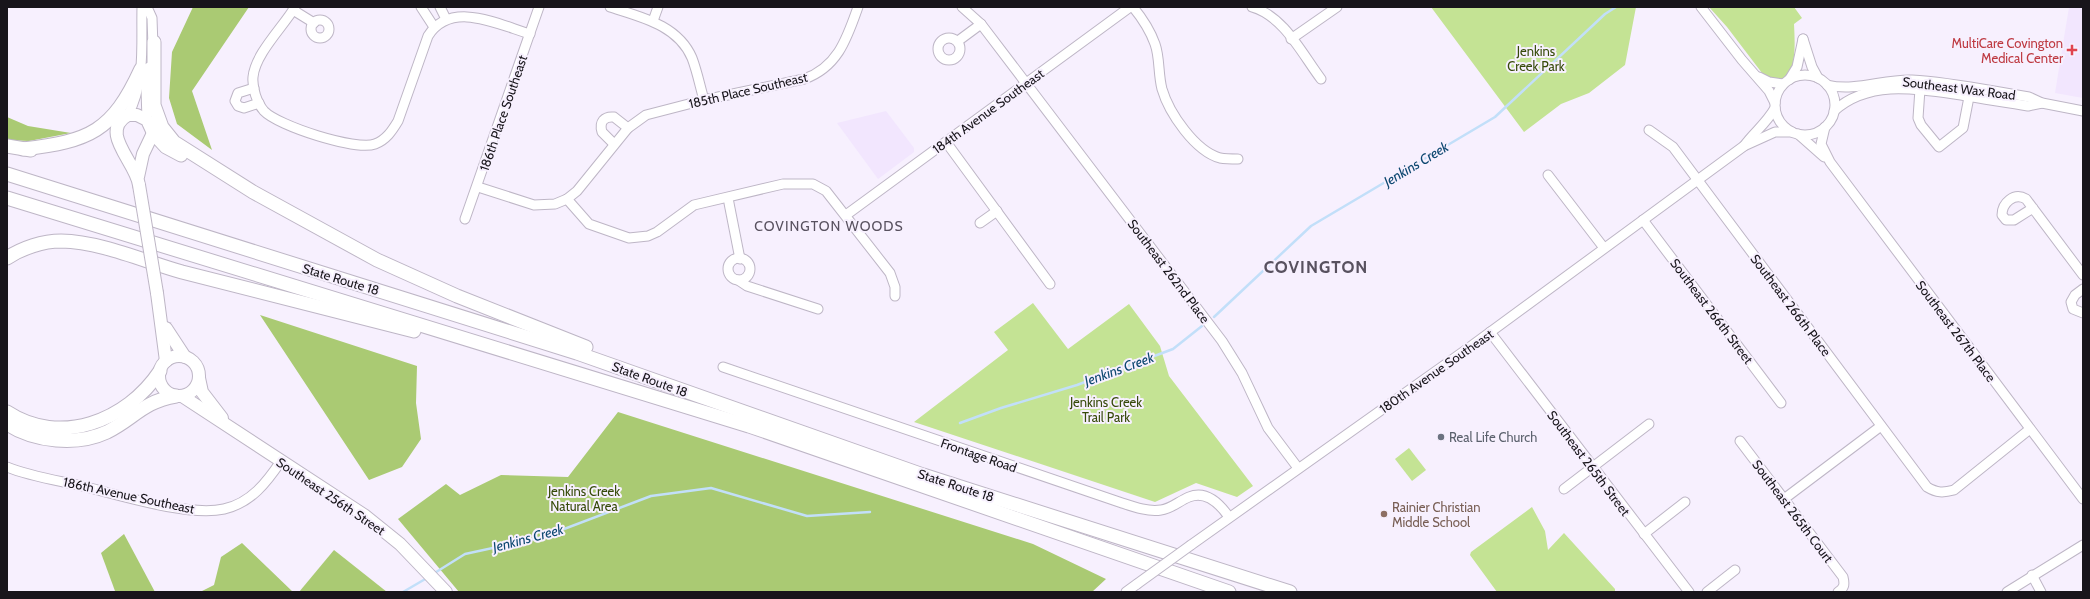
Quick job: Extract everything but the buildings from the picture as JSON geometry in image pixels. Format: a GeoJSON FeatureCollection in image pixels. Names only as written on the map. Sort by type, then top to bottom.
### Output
{"type":"FeatureCollection","features":[{"type":"Feature","properties":{"kind":"highway"},"geometry":{"type":"LineString","coordinates":[[154,42],[154,103],[162,127],[174,142],[253,192],[377,260],[457,296],[743,412]]}},
{"type":"Feature","properties":{"kind":"highway"},"geometry":{"type":"LineString","coordinates":[[23,148],[65,143],[98,128],[111,118],[122,105],[141,69]]}},
{"type":"Feature","properties":{"kind":"highway"},"geometry":{"type":"LineString","coordinates":[[7,146],[55,152],[69,150],[95,139],[118,125]]}},
{"type":"Feature","properties":{"kind":"highway"},"geometry":{"type":"LineString","coordinates":[[153,133],[166,147],[207,171],[253,192]]}},
{"type":"Feature","properties":{"kind":"highway","name":"State Route 18"},"geometry":{"type":"LineString","coordinates":[[7,174],[577,352],[1229,592]]}},
{"type":"Feature","properties":{"kind":"highway","name":"State Route 18"},"geometry":{"type":"LineString","coordinates":[[7,198],[749,426],[881,465]]}},
{"type":"Feature","properties":{"kind":"highway"},"geometry":{"type":"LineString","coordinates":[[7,258],[24,249],[45,243],[61,241],[86,244],[180,271],[568,370]]}},
{"type":"Feature","properties":{"kind":"highway"},"geometry":{"type":"LineString","coordinates":[[7,412],[28,424],[41,427],[82,427],[105,418],[126,406],[146,390],[163,366]]}},
{"type":"Feature","properties":{"kind":"highway"},"geometry":{"type":"LineString","coordinates":[[7,424],[25,433],[46,439],[84,438],[106,432],[153,402],[179,396]]}},
{"type":"Feature","properties":{"kind":"highway","name":"State Route 18"},"geometry":{"type":"LineString","coordinates":[[920,479],[1290,592]]}},
{"type":"Feature","properties":{"kind":"main road"},"geometry":{"type":"LineString","coordinates":[[138,181],[143,154],[153,133],[147,120],[137,115],[128,115],[118,125],[117,140],[138,181],[161,319],[163,366],[161,384],[170,394],[179,396],[194,390],[199,377],[196,365],[185,357],[173,341],[161,319]]}},
{"type":"Feature","properties":{"kind":"main road"},"geometry":{"type":"LineString","coordinates":[[163,366],[175,357],[185,357]]}},
{"type":"Feature","properties":{"kind":"main road","name":"Southeast 256th Street"},"geometry":{"type":"LineString","coordinates":[[199,377],[200,386],[205,397],[226,424]]}},
{"type":"Feature","properties":{"kind":"main road","name":"Southeast 256th Street"},"geometry":{"type":"LineString","coordinates":[[179,396],[226,424],[281,462],[364,515],[386,532],[417,560],[446,592]]}},
{"type":"Feature","properties":{"kind":"street"},"geometry":{"type":"LineString","coordinates":[[128,115],[137,96],[141,69],[142,7]]}},
{"type":"Feature","properties":{"kind":"street"},"geometry":{"type":"LineString","coordinates":[[147,7],[152,18],[154,42],[146,90],[147,120]]}},
{"type":"Feature","properties":{"kind":"street"},"geometry":{"type":"LineString","coordinates":[[421,7],[434,27]]}},
{"type":"Feature","properties":{"kind":"street"},"geometry":{"type":"LineString","coordinates":[[440,7],[444,20]]}},
{"type":"Feature","properties":{"kind":"street","name":"186th Place Southeast"},"geometry":{"type":"LineString","coordinates":[[465,219],[478,186],[539,7]]}},
{"type":"Feature","properties":{"kind":"street"},"geometry":{"type":"LineString","coordinates":[[610,7],[636,11],[671,32],[687,50],[693,63],[704,100]]}},
{"type":"Feature","properties":{"kind":"street"},"geometry":{"type":"LineString","coordinates":[[653,21],[658,7]]}},
{"type":"Feature","properties":{"kind":"street","name":"185th Place Southeast"},"geometry":{"type":"LineString","coordinates":[[567,199],[577,191],[628,128],[646,115],[704,100],[804,79],[818,74],[839,54],[858,7]]}},
{"type":"Feature","properties":{"kind":"street","name":"Southeast 262nd Place"},"geometry":{"type":"LineString","coordinates":[[962,7],[981,24],[1025,84],[1222,341],[1242,373],[1268,428],[1298,468]]}},
{"type":"Feature","properties":{"kind":"street","name":"184th Avenue Southeast"},"geometry":{"type":"LineString","coordinates":[[846,215],[1130,7]]}},
{"type":"Feature","properties":{"kind":"street"},"geometry":{"type":"LineString","coordinates":[[1133,7],[1150,33],[1158,55],[1163,90],[1184,129],[1197,144],[1209,153],[1227,159],[1238,159]]}},
{"type":"Feature","properties":{"kind":"street"},"geometry":{"type":"LineString","coordinates":[[1252,7],[1262,10],[1273,17],[1292,39],[1321,79]]}},
{"type":"Feature","properties":{"kind":"street"},"geometry":{"type":"LineString","coordinates":[[1292,39],[1337,7]]}},
{"type":"Feature","properties":{"kind":"street"},"geometry":{"type":"LineString","coordinates":[[1701,7],[1742,60],[1772,95],[1775,106],[1779,119],[1795,133],[1815,133],[1825,127],[1831,120],[1834,111],[1834,97],[1827,85],[1818,78],[1812,67],[1803,39],[1797,67],[1776,96],[1775,106]]}},
{"type":"Feature","properties":{"kind":"street"},"geometry":{"type":"LineString","coordinates":[[314,22],[294,8],[256,64],[253,78],[256,95],[264,110],[281,123],[348,144],[364,147],[385,139],[398,121],[428,36],[434,27],[444,20],[473,17],[530,34]]}},
{"type":"Feature","properties":{"kind":"street"},"geometry":{"type":"LineString","coordinates":[[958,41],[981,24]]}},
{"type":"Feature","properties":{"kind":"street"},"geometry":{"type":"LineString","coordinates":[[1756,76],[1769,82],[1786,82],[1804,75],[1818,78]]}},
{"type":"Feature","properties":{"kind":"street","name":"Southeast Wax Road"},"geometry":{"type":"LineString","coordinates":[[1827,85],[1846,88],[1892,81],[1922,81],[2029,97],[2042,103],[2083,111]]}},
{"type":"Feature","properties":{"kind":"street","name":"Southeast Wax Road"},"geometry":{"type":"LineString","coordinates":[[1834,111],[1844,102],[1863,94],[1892,89],[1920,89],[2028,106],[2042,103]]}},
{"type":"Feature","properties":{"kind":"street"},"geometry":{"type":"LineString","coordinates":[[1920,89],[1918,118],[1921,125],[1939,147],[1963,128],[1969,97]]}},
{"type":"Feature","properties":{"kind":"street","name":"180th Avenue Southeast"},"geometry":{"type":"LineString","coordinates":[[1744,146],[1751,136],[1765,124],[1775,106]]}},
{"type":"Feature","properties":{"kind":"street"},"geometry":{"type":"LineString","coordinates":[[614,144],[602,132],[601,124],[603,120],[610,116],[614,117],[628,128]]}},
{"type":"Feature","properties":{"kind":"street","name":"Southeast 267th Place"},"geometry":{"type":"LineString","coordinates":[[1825,127],[1821,144],[1830,162],[2083,499]]}},
{"type":"Feature","properties":{"kind":"street","name":"Southeast 266th Place"},"geometry":{"type":"LineString","coordinates":[[1649,130],[1673,147],[1927,487],[1934,492],[1944,493],[1954,490],[2030,429]]}},
{"type":"Feature","properties":{"kind":"street","name":"180th Avenue Southeast"},"geometry":{"type":"LineString","coordinates":[[1126,592],[1191,544],[1490,332],[1744,146],[1775,132],[1795,133]]}},
{"type":"Feature","properties":{"kind":"street","name":"Southeast 267th Place"},"geometry":{"type":"LineString","coordinates":[[1795,133],[1830,162]]}},
{"type":"Feature","properties":{"kind":"street"},"geometry":{"type":"LineString","coordinates":[[946,142],[1050,284]]}},
{"type":"Feature","properties":{"kind":"street"},"geometry":{"type":"LineString","coordinates":[[1548,175],[1604,248]]}},
{"type":"Feature","properties":{"kind":"street"},"geometry":{"type":"LineString","coordinates":[[478,186],[534,205],[555,204],[567,199],[589,224],[629,238],[634,238],[648,236],[657,232],[694,205],[783,184],[813,184],[826,191],[890,273],[895,286],[895,296]]}},
{"type":"Feature","properties":{"kind":"street"},"geometry":{"type":"LineString","coordinates":[[728,198],[740,258]]}},
{"type":"Feature","properties":{"kind":"street"},"geometry":{"type":"LineString","coordinates":[[2033,208],[2083,276]]}},
{"type":"Feature","properties":{"kind":"street"},"geometry":{"type":"LineString","coordinates":[[980,223],[997,211]]}},
{"type":"Feature","properties":{"kind":"street","name":"Southeast 266th Street"},"geometry":{"type":"LineString","coordinates":[[1643,220],[1781,403]]}},
{"type":"Feature","properties":{"kind":"street"},"geometry":{"type":"LineString","coordinates":[[738,280],[744,279],[750,270],[746,261],[740,258]]}},
{"type":"Feature","properties":{"kind":"street"},"geometry":{"type":"LineString","coordinates":[[740,258],[730,263],[728,270],[731,277],[747,286],[818,309]]}},
{"type":"Feature","properties":{"kind":"street"},"geometry":{"type":"LineString","coordinates":[[2083,290],[2075,295],[2071,302],[2073,309],[2083,313]]}},
{"type":"Feature","properties":{"kind":"street","name":"Southeast 265th Street"},"geometry":{"type":"LineString","coordinates":[[1490,332],[1592,468],[1689,592]]}},
{"type":"Feature","properties":{"kind":"street","name":"Frontage Road"},"geometry":{"type":"LineString","coordinates":[[723,367],[1128,505],[1146,510],[1162,510],[1189,497],[1198,495],[1209,497],[1216,501],[1229,517]]}},
{"type":"Feature","properties":{"kind":"street"},"geometry":{"type":"LineString","coordinates":[[1564,489],[1649,424]]}},
{"type":"Feature","properties":{"kind":"street"},"geometry":{"type":"LineString","coordinates":[[1784,499],[1881,426]]}},
{"type":"Feature","properties":{"kind":"street","name":"Southeast 265th Court"},"geometry":{"type":"LineString","coordinates":[[1740,441],[1843,577],[1845,583],[1843,588],[1838,592]]}},
{"type":"Feature","properties":{"kind":"street","name":"186th Avenue Southeast"},"geometry":{"type":"LineString","coordinates":[[7,468],[165,506],[186,510],[202,510],[224,509],[250,496],[267,482],[281,462]]}},
{"type":"Feature","properties":{"kind":"street"},"geometry":{"type":"LineString","coordinates":[[1644,534],[1685,502]]}},
{"type":"Feature","properties":{"kind":"street"},"geometry":{"type":"LineString","coordinates":[[2007,592],[2032,575],[2083,545]]}},
{"type":"Feature","properties":{"kind":"street"},"geometry":{"type":"LineString","coordinates":[[1707,592],[1736,570]]}},
{"type":"Feature","properties":{"kind":"street"},"geometry":{"type":"LineString","coordinates":[[2032,575],[2041,592]]}},
{"type":"Feature","properties":{"kind":"shaded area","name":"MultiCare Covington Medical Center"},"geometry":{"type":"Polygon","coordinates":[[[2069,7],[2083,7],[2083,98],[2055,93],[2069,7]]]}},
{"type":"Feature","properties":{"kind":"shaded area"},"geometry":{"type":"Polygon","coordinates":[[[886,111],[914,148],[914,152],[878,179],[837,123],[886,111]]]}},
{"type":"Feature","properties":{"kind":"green space"},"geometry":{"type":"Polygon","coordinates":[[[193,7],[249,7],[192,91],[212,150],[177,124],[169,98],[172,52],[193,7]]]}},
{"type":"Feature","properties":{"kind":"green space","name":"Jenkins Creek Park"},"geometry":{"type":"Polygon","coordinates":[[[1431,7],[1636,7],[1625,65],[1589,93],[1561,104],[1524,132],[1431,7]]]}},
{"type":"Feature","properties":{"kind":"green space"},"geometry":{"type":"Polygon","coordinates":[[[1709,7],[1794,7],[1802,18],[1794,24],[1794,56],[1789,75],[1783,80],[1774,80],[1762,73],[1727,27],[1709,7]]]}},
{"type":"Feature","properties":{"kind":"green space"},"geometry":{"type":"Polygon","coordinates":[[[7,117],[28,126],[71,133],[29,141],[7,140],[7,117]]]}},
{"type":"Feature","properties":{"kind":"green space","name":"Jenkins Creek Trail Park"},"geometry":{"type":"Polygon","coordinates":[[[1033,303],[1068,349],[1129,304],[1160,346],[1169,376],[1253,486],[1237,497],[1196,483],[1155,502],[914,422],[1008,350],[994,332],[1033,303]]]}},
{"type":"Feature","properties":{"kind":"green space"},"geometry":{"type":"Polygon","coordinates":[[[260,315],[417,366],[416,403],[421,439],[402,467],[369,480],[260,315]]]}},
{"type":"Feature","properties":{"kind":"green space","name":"Jenkins Creek Natural Area"},"geometry":{"type":"Polygon","coordinates":[[[618,412],[1033,544],[1106,579],[1092,592],[459,592],[398,519],[446,484],[460,495],[501,475],[568,477],[618,412]]]}},
{"type":"Feature","properties":{"kind":"green space"},"geometry":{"type":"Polygon","coordinates":[[[1409,448],[1426,470],[1412,481],[1395,459],[1409,448]]]}},
{"type":"Feature","properties":{"kind":"green space"},"geometry":{"type":"Polygon","coordinates":[[[1532,507],[1545,531],[1548,550],[1564,533],[1615,589],[1615,592],[1497,592],[1470,555],[1471,552],[1532,507]]]}},
{"type":"Feature","properties":{"kind":"green space"},"geometry":{"type":"Polygon","coordinates":[[[124,534],[155,592],[115,591],[101,553],[124,534]]]}},
{"type":"Feature","properties":{"kind":"green space"},"geometry":{"type":"Polygon","coordinates":[[[242,543],[293,592],[200,592],[214,585],[221,557],[242,543]]]}},
{"type":"Feature","properties":{"kind":"green space"},"geometry":{"type":"Polygon","coordinates":[[[334,550],[387,592],[299,592],[334,550]]]}},
{"type":"Feature","properties":{"kind":"waterway","name":"Jenkins Creek"},"geometry":{"type":"LineString","coordinates":[[1214,317],[1311,226],[1495,117],[1605,14],[1616,7]]}},
{"type":"Feature","properties":{"kind":"waterway","name":"Jenkins Creek"},"geometry":{"type":"LineString","coordinates":[[960,423],[1001,408],[1077,385],[1173,349],[1202,326]]}},
{"type":"Feature","properties":{"kind":"waterway","name":"Jenkins Creek"},"geometry":{"type":"LineString","coordinates":[[433,574],[465,554],[543,537],[651,496],[711,488],[807,516],[870,512]]}},
{"type":"Feature","properties":{"kind":"waterway","name":"Jenkins Creek"},"geometry":{"type":"LineString","coordinates":[[403,592],[427,578]]}},
{"type":"Feature","properties":{"kind":"place","name":"MultiCare Covington Medical Center"},"geometry":{"type":"Point","coordinates":[2072,50]}},
{"type":"Feature","properties":{"kind":"place","name":"Real Life Church"},"geometry":{"type":"Point","coordinates":[1441,437]}},
{"type":"Feature","properties":{"kind":"place","name":"Rainier Christian Middle School"},"geometry":{"type":"Point","coordinates":[1384,514]}},
{"type":"Feature","properties":{"kind":"district","name":"COVINGTON WOODS"},"geometry":{"type":"Point","coordinates":[829,226]}},
{"type":"Feature","properties":{"kind":"district","name":"COVINGTON"},"geometry":{"type":"Point","coordinates":[1316,267]}}]}
